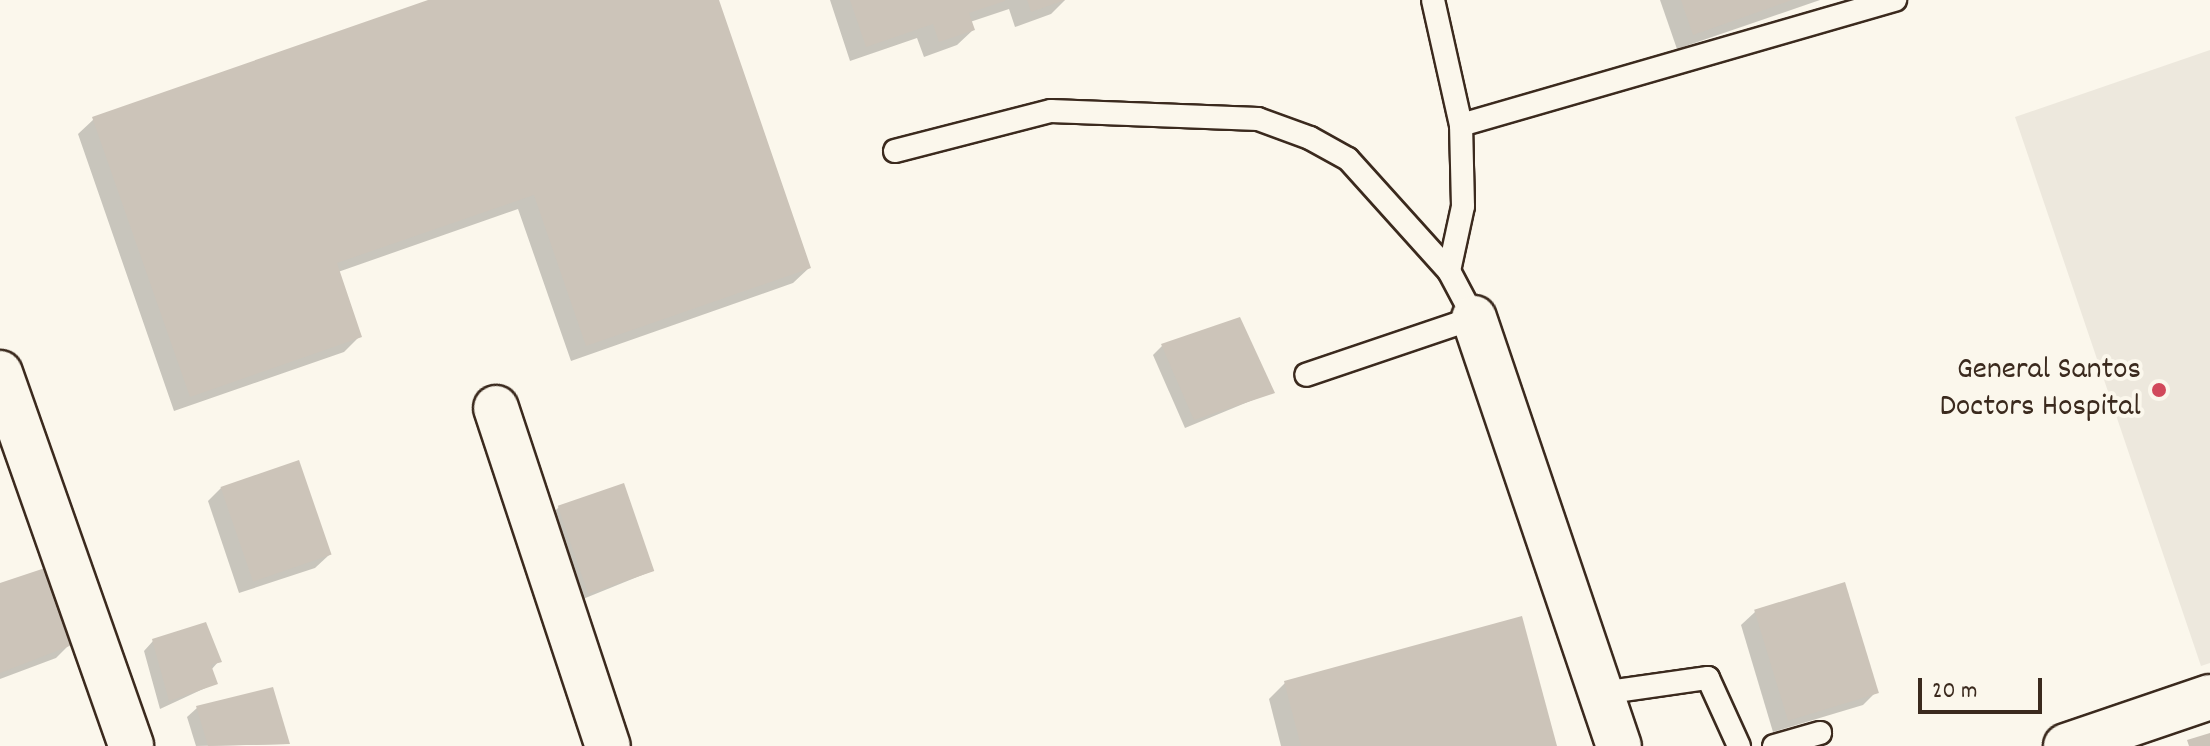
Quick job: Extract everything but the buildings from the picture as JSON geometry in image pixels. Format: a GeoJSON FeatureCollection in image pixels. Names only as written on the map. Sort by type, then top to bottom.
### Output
{"type":"FeatureCollection","features":[{"type":"Feature","properties":{"kind":"street"},"geometry":{"type":"LineString","coordinates":[[1474,318],[1619,746]]}},
{"type":"Feature","properties":{"kind":"street"},"geometry":{"type":"LineString","coordinates":[[0,373],[131,746]]}},
{"type":"Feature","properties":{"kind":"street"},"geometry":{"type":"LineString","coordinates":[[496,408],[608,746]]}},
{"type":"Feature","properties":{"kind":"street"},"geometry":{"type":"LineString","coordinates":[[2066,746],[2210,697]]}},
{"type":"Feature","properties":{"kind":"lane"},"geometry":{"type":"LineString","coordinates":[[1433,0],[1461,125],[1463,206],[1449,271]]}},
{"type":"Feature","properties":{"kind":"lane"},"geometry":{"type":"LineString","coordinates":[[1461,125],[1895,0]]}},
{"type":"Feature","properties":{"kind":"lane"},"geometry":{"type":"LineString","coordinates":[[895,151],[1051,111],[1258,119],[1348,159],[1449,271],[1474,318],[1306,375]]}},
{"type":"Feature","properties":{"kind":"lane"},"geometry":{"type":"LineString","coordinates":[[1602,693],[1708,678],[1739,746]]}},
{"type":"Feature","properties":{"kind":"lane"},"geometry":{"type":"LineString","coordinates":[[1774,746],[1820,733]]}},
{"type":"Feature","properties":{"kind":"shaded area","name":"General Santos Doctors Hospital"},"geometry":{"type":"Polygon","coordinates":[[[2210,50],[2210,663],[2201,666],[2015,117],[2210,50]]]}},
{"type":"Feature","properties":{"kind":"place","name":"General Santos Doctors Hospital"},"geometry":{"type":"Point","coordinates":[2159,390]}}]}
